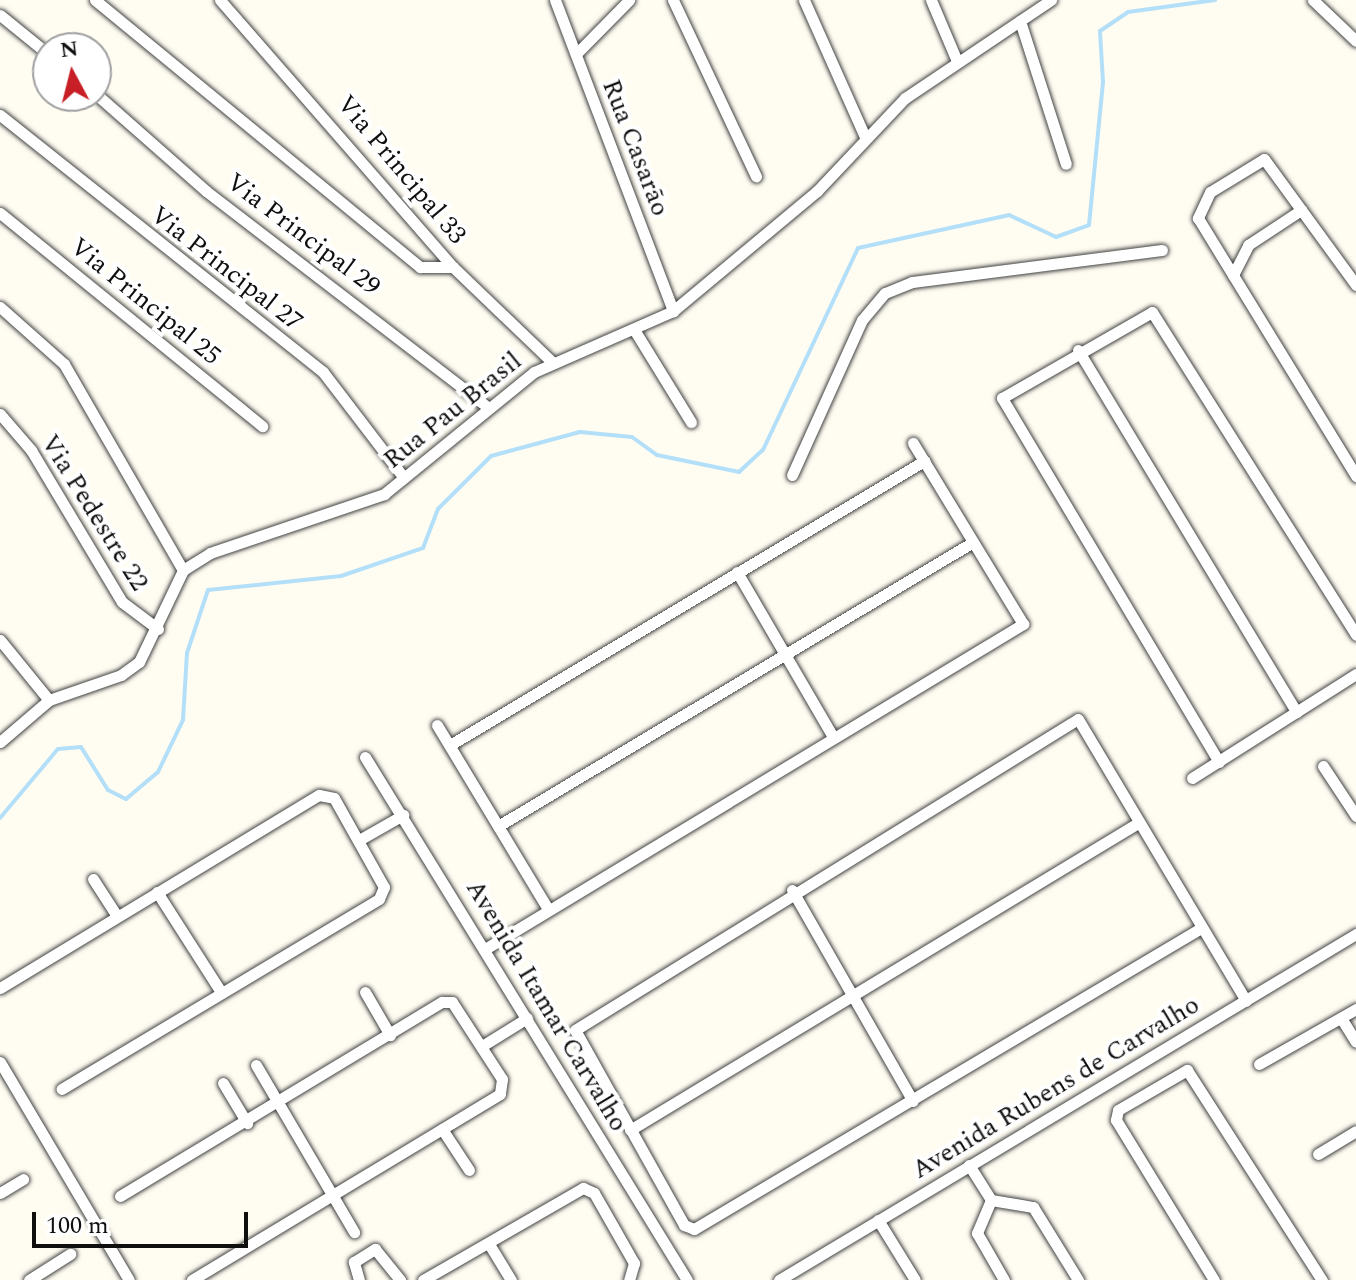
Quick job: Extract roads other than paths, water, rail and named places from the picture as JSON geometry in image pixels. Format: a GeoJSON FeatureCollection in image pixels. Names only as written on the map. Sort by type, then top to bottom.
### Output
{"type":"FeatureCollection","features":[{"type":"Feature","properties":{"kind":"street"},"geometry":{"type":"LineString","coordinates":[[95,0],[420,267],[453,267]]}},
{"type":"Feature","properties":{"kind":"street","name":"Via Principal 33"},"geometry":{"type":"LineString","coordinates":[[220,0],[453,267],[553,363]]}},
{"type":"Feature","properties":{"kind":"street","name":"Rua Casarão"},"geometry":{"type":"LineString","coordinates":[[555,0],[673,311]]}},
{"type":"Feature","properties":{"kind":"street"},"geometry":{"type":"LineString","coordinates":[[576,54],[629,0]]}},
{"type":"Feature","properties":{"kind":"street"},"geometry":{"type":"LineString","coordinates":[[673,0],[756,176]]}},
{"type":"Feature","properties":{"kind":"street"},"geometry":{"type":"LineString","coordinates":[[804,0],[865,137]]}},
{"type":"Feature","properties":{"kind":"street"},"geometry":{"type":"LineString","coordinates":[[931,0],[956,59]]}},
{"type":"Feature","properties":{"kind":"street","name":"Rua Pau Brasil"},"geometry":{"type":"LineString","coordinates":[[183,570],[227,546],[344,511],[404,478],[487,407],[553,363],[635,331],[673,311],[817,191],[865,137],[956,59],[1051,0]]}},
{"type":"Feature","properties":{"kind":"street"},"geometry":{"type":"LineString","coordinates":[[1313,0],[1356,41]]}},
{"type":"Feature","properties":{"kind":"street"},"geometry":{"type":"LineString","coordinates":[[0,15],[32,41]]}},
{"type":"Feature","properties":{"kind":"street"},"geometry":{"type":"LineString","coordinates":[[1020,21],[1066,164]]}},
{"type":"Feature","properties":{"kind":"street","name":"Via Principal 29"},"geometry":{"type":"LineString","coordinates":[[112,108],[206,191],[487,407]]}},
{"type":"Feature","properties":{"kind":"street","name":"Via Principal 27"},"geometry":{"type":"LineString","coordinates":[[0,115],[323,372],[404,478]]}},
{"type":"Feature","properties":{"kind":"street"},"geometry":{"type":"LineString","coordinates":[[1356,285],[1264,159],[1220,181],[1198,218],[1356,476]]}},
{"type":"Feature","properties":{"kind":"street"},"geometry":{"type":"LineString","coordinates":[[1233,275],[1248,245],[1301,210]]}},
{"type":"Feature","properties":{"kind":"street","name":"Via Principal 25"},"geometry":{"type":"LineString","coordinates":[[0,213],[262,426]]}},
{"type":"Feature","properties":{"kind":"street"},"geometry":{"type":"LineString","coordinates":[[792,475],[862,320],[885,293],[912,282],[1162,250]]}},
{"type":"Feature","properties":{"kind":"street"},"geometry":{"type":"LineString","coordinates":[[0,307],[64,364],[183,570],[158,629],[121,675],[49,700],[0,742]]}},
{"type":"Feature","properties":{"kind":"street"},"geometry":{"type":"LineString","coordinates":[[1219,762],[1001,401],[1078,350],[1146,311],[1156,314],[1356,635]]}},
{"type":"Feature","properties":{"kind":"street"},"geometry":{"type":"LineString","coordinates":[[635,331],[691,422]]}},
{"type":"Feature","properties":{"kind":"street"},"geometry":{"type":"LineString","coordinates":[[1078,350],[1296,712]]}},
{"type":"Feature","properties":{"kind":"street","name":"Via Pedestre 22"},"geometry":{"type":"LineString","coordinates":[[0,414],[31,450],[122,602],[158,629]]}},
{"type":"Feature","properties":{"kind":"street"},"geometry":{"type":"LineString","coordinates":[[485,949],[1023,624],[913,443]]}},
{"type":"Feature","properties":{"kind":"street"},"geometry":{"type":"LineString","coordinates":[[450,745],[924,461]]}},
{"type":"Feature","properties":{"kind":"street"},"geometry":{"type":"LineString","coordinates":[[498,826],[785,658],[973,542]]}},
{"type":"Feature","properties":{"kind":"street"},"geometry":{"type":"LineString","coordinates":[[737,572],[833,737]]}},
{"type":"Feature","properties":{"kind":"street"},"geometry":{"type":"LineString","coordinates":[[0,640],[49,700]]}},
{"type":"Feature","properties":{"kind":"street"},"geometry":{"type":"LineString","coordinates":[[1192,778],[1356,674]]}},
{"type":"Feature","properties":{"kind":"street"},"geometry":{"type":"LineString","coordinates":[[1201,928],[694,1229],[684,1225],[576,1035],[577,1023],[1078,719],[1246,1001]]}},
{"type":"Feature","properties":{"kind":"street"},"geometry":{"type":"LineString","coordinates":[[437,725],[548,909]]}},
{"type":"Feature","properties":{"kind":"street","name":"Avenida Itamar Carvalho"},"geometry":{"type":"LineString","coordinates":[[365,757],[687,1280]]}},
{"type":"Feature","properties":{"kind":"street"},"geometry":{"type":"LineString","coordinates":[[1323,766],[1356,816]]}},
{"type":"Feature","properties":{"kind":"street"},"geometry":{"type":"LineString","coordinates":[[0,988],[323,794],[334,798],[384,887],[379,899],[61,1089]]}},
{"type":"Feature","properties":{"kind":"street"},"geometry":{"type":"LineString","coordinates":[[359,840],[403,815]]}},
{"type":"Feature","properties":{"kind":"street"},"geometry":{"type":"LineString","coordinates":[[630,1130],[1138,823]]}},
{"type":"Feature","properties":{"kind":"street"},"geometry":{"type":"LineString","coordinates":[[93,879],[117,916]]}},
{"type":"Feature","properties":{"kind":"street"},"geometry":{"type":"LineString","coordinates":[[792,890],[913,1101]]}},
{"type":"Feature","properties":{"kind":"street"},"geometry":{"type":"LineString","coordinates":[[157,892],[221,992]]}},
{"type":"Feature","properties":{"kind":"street","name":"Avenida Rubens de Carvalho"},"geometry":{"type":"LineString","coordinates":[[779,1280],[1356,934]]}},
{"type":"Feature","properties":{"kind":"street"},"geometry":{"type":"LineString","coordinates":[[365,992],[390,1035]]}},
{"type":"Feature","properties":{"kind":"street"},"geometry":{"type":"LineString","coordinates":[[120,1196],[449,1001],[482,1046],[503,1090],[192,1280]]}},
{"type":"Feature","properties":{"kind":"street"},"geometry":{"type":"LineString","coordinates":[[1259,1064],[1356,1009]]}},
{"type":"Feature","properties":{"kind":"street"},"geometry":{"type":"LineString","coordinates":[[482,1046],[527,1018]]}},
{"type":"Feature","properties":{"kind":"street"},"geometry":{"type":"LineString","coordinates":[[1341,1018],[1356,1042]]}},
{"type":"Feature","properties":{"kind":"street"},"geometry":{"type":"LineString","coordinates":[[0,1062],[129,1280]]}},
{"type":"Feature","properties":{"kind":"street"},"geometry":{"type":"LineString","coordinates":[[256,1065],[354,1232]]}},
{"type":"Feature","properties":{"kind":"street"},"geometry":{"type":"LineString","coordinates":[[1214,1280],[1116,1120],[1118,1110],[1187,1070],[1322,1280]]}},
{"type":"Feature","properties":{"kind":"street"},"geometry":{"type":"LineString","coordinates":[[223,1083],[247,1123]]}},
{"type":"Feature","properties":{"kind":"street"},"geometry":{"type":"LineString","coordinates":[[442,1129],[469,1170]]}},
{"type":"Feature","properties":{"kind":"street"},"geometry":{"type":"LineString","coordinates":[[1318,1154],[1356,1131]]}},
{"type":"Feature","properties":{"kind":"street"},"geometry":{"type":"LineString","coordinates":[[969,1165],[991,1200],[1033,1207],[1078,1280]]}},
{"type":"Feature","properties":{"kind":"street"},"geometry":{"type":"LineString","coordinates":[[0,1193],[23,1179]]}},
{"type":"Feature","properties":{"kind":"street"},"geometry":{"type":"LineString","coordinates":[[423,1280],[587,1188],[634,1263],[629,1280]]}},
{"type":"Feature","properties":{"kind":"street"},"geometry":{"type":"LineString","coordinates":[[991,1200],[977,1233],[1004,1280]]}},
{"type":"Feature","properties":{"kind":"street"},"geometry":{"type":"LineString","coordinates":[[878,1220],[915,1280]]}},
{"type":"Feature","properties":{"kind":"street"},"geometry":{"type":"LineString","coordinates":[[489,1244],[511,1280]]}},
{"type":"Feature","properties":{"kind":"street"},"geometry":{"type":"LineString","coordinates":[[359,1280],[354,1262],[375,1249],[400,1280]]}},
{"type":"Feature","properties":{"kind":"street"},"geometry":{"type":"LineString","coordinates":[[29,1280],[70,1254]]}},
{"type":"Feature","properties":{"kind":"waterway"},"geometry":{"type":"LineString","coordinates":[[0,818],[58,749],[81,747],[108,790],[126,799],[158,772],[183,720],[187,653],[208,590],[341,576],[423,548],[438,509],[491,456],[580,432],[632,437],[657,455],[739,472],[763,450],[858,248],[1009,215],[1056,237],[1089,225],[1103,82],[1100,31],[1128,12],[1215,0]]}}]}
